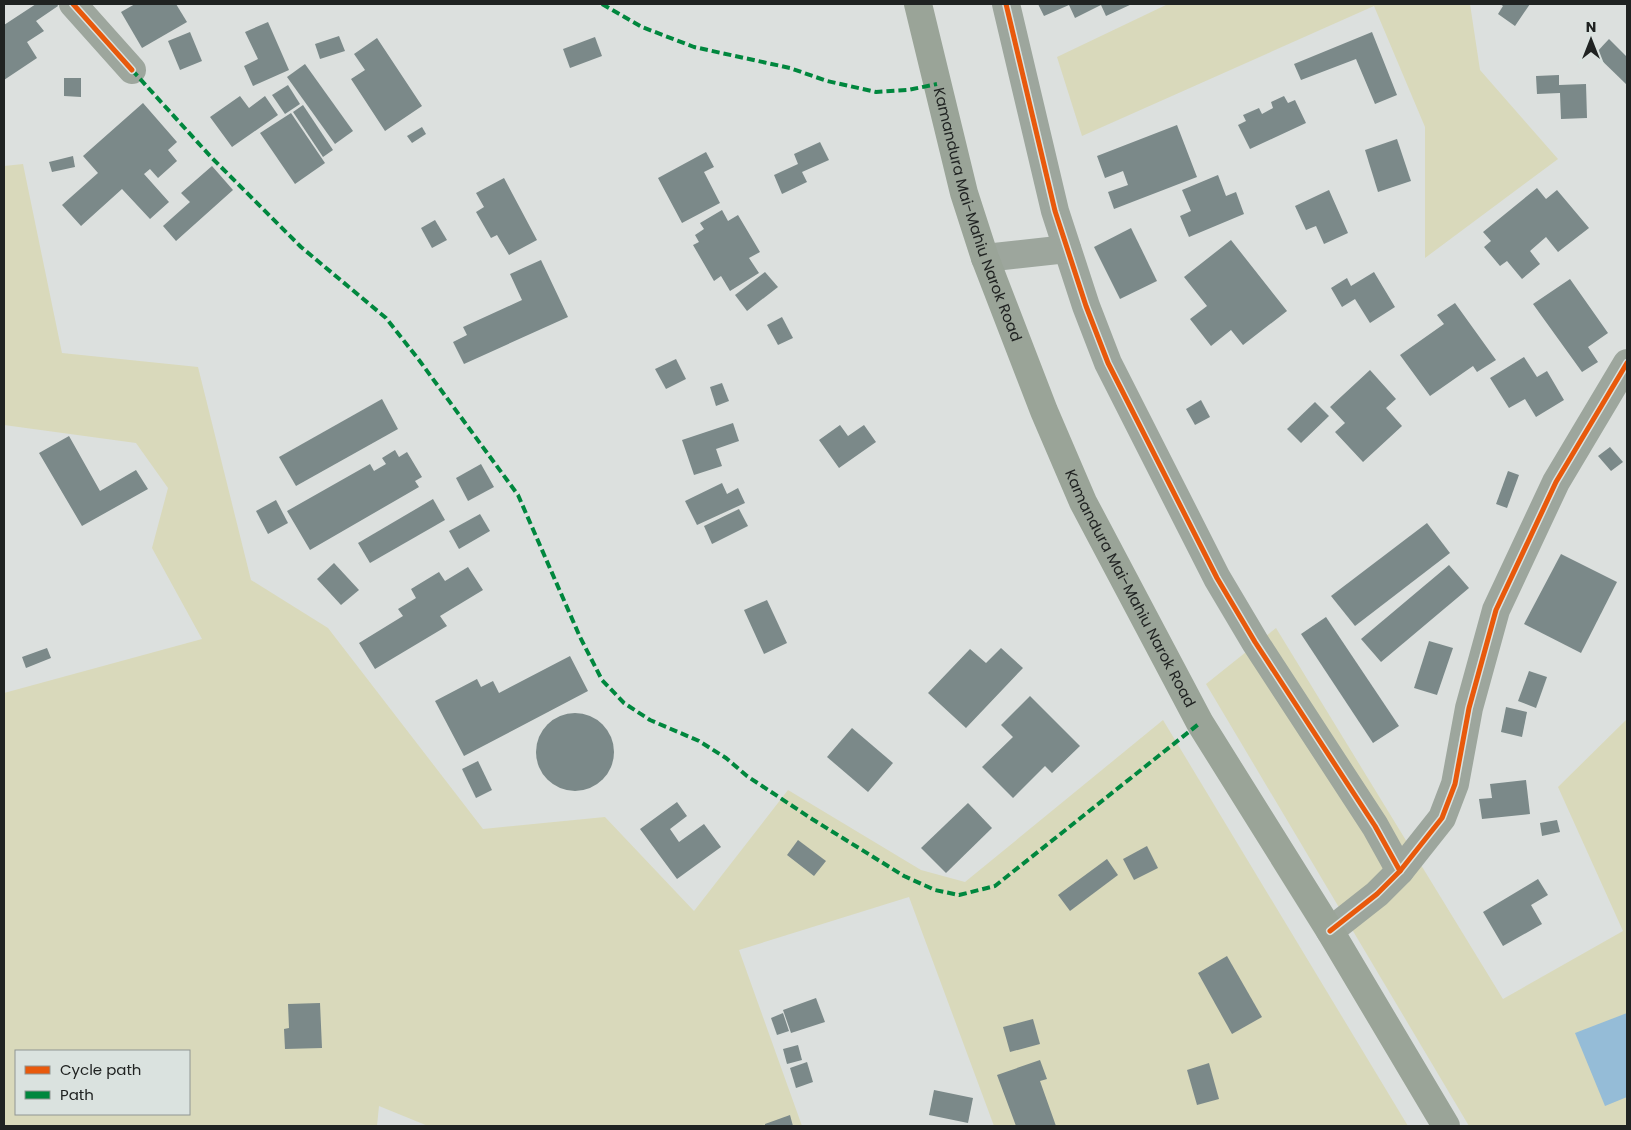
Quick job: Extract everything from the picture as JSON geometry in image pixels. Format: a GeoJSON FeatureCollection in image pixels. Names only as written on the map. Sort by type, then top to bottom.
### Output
{"type":"FeatureCollection","features":[{"type":"Feature","properties":{"kind":"highway","name":"Kamandura Mai-Mahiu Narok Road"},"geometry":{"type":"LineString","coordinates":[[918,4],[964,193],[985,258],[1083,502],[1200,723],[1330,930],[1446,1126]]}},
{"type":"Feature","properties":{"kind":"street"},"geometry":{"type":"LineString","coordinates":[[1006,4],[1055,211],[1066,249],[1108,362],[1217,578],[1375,826],[1400,871]]}},
{"type":"Feature","properties":{"kind":"street"},"geometry":{"type":"LineString","coordinates":[[85,8],[132,70]]}},
{"type":"Feature","properties":{"kind":"street"},"geometry":{"type":"LineString","coordinates":[[985,258],[1066,249]]}},
{"type":"Feature","properties":{"kind":"street"},"geometry":{"type":"LineString","coordinates":[[1330,930],[1377,894],[1400,871],[1442,818],[1455,784],[1468,708],[1496,610],[1556,482],[1627,363]]}},
{"type":"Feature","properties":{"kind":"green space"},"geometry":{"type":"Polygon","coordinates":[[[1168,4],[1470,4],[1480,70],[1558,159],[1425,258],[1425,127],[1374,6],[1082,136],[1057,57],[1168,4]]]}},
{"type":"Feature","properties":{"kind":"green space"},"geometry":{"type":"Polygon","coordinates":[[[23,164],[62,353],[198,367],[251,580],[328,628],[483,829],[605,817],[694,911],[788,790],[921,870],[965,882],[1163,720],[1408,1126],[994,1126],[909,897],[739,950],[802,1126],[428,1126],[379,1106],[377,1126],[4,1126],[4,693],[202,639],[152,548],[168,488],[136,443],[4,425],[4,166],[23,164]]]}},
{"type":"Feature","properties":{"kind":"green space"},"geometry":{"type":"Polygon","coordinates":[[[1276,628],[1503,999],[1623,931],[1558,787],[1627,719],[1627,1126],[1469,1126],[1206,684],[1276,628]]]}},
{"type":"Feature","properties":{"kind":"water"},"geometry":{"type":"Polygon","coordinates":[[[1627,1013],[1627,1097],[1605,1106],[1575,1033],[1627,1013]]]}},
{"type":"Feature","properties":{"kind":"building"},"geometry":{"type":"Polygon","coordinates":[[[36,4],[57,4],[58,6],[36,21],[44,31],[27,42],[37,58],[4,80],[4,25],[36,4]]]}},
{"type":"Feature","properties":{"kind":"building"},"geometry":{"type":"Polygon","coordinates":[[[135,4],[176,4],[187,22],[142,48],[121,12],[135,4]]]}},
{"type":"Feature","properties":{"kind":"building"},"geometry":{"type":"Polygon","coordinates":[[[1038,4],[1132,4],[1106,16],[1101,5],[1075,18],[1069,5],[1044,16],[1038,4]]]}},
{"type":"Feature","properties":{"kind":"building"},"geometry":{"type":"Polygon","coordinates":[[[1500,4],[1530,4],[1515,26],[1498,14],[1503,6],[1500,4]]]}},
{"type":"Feature","properties":{"kind":"building"},"geometry":{"type":"Polygon","coordinates":[[[268,22],[289,70],[253,86],[244,66],[258,59],[245,32],[268,22]]]}},
{"type":"Feature","properties":{"kind":"building"},"geometry":{"type":"Polygon","coordinates":[[[190,32],[202,61],[180,70],[168,41],[190,32]]]}},
{"type":"Feature","properties":{"kind":"building"},"geometry":{"type":"Polygon","coordinates":[[[1372,32],[1397,95],[1375,104],[1356,59],[1301,80],[1294,64],[1372,32]]]}},
{"type":"Feature","properties":{"kind":"building"},"geometry":{"type":"Polygon","coordinates":[[[339,36],[345,51],[320,59],[315,44],[339,36]]]}},
{"type":"Feature","properties":{"kind":"building"},"geometry":{"type":"Polygon","coordinates":[[[595,37],[602,56],[570,68],[563,49],[595,37]]]}},
{"type":"Feature","properties":{"kind":"building"},"geometry":{"type":"Polygon","coordinates":[[[377,38],[422,106],[385,131],[351,79],[365,70],[354,54],[377,38]]]}},
{"type":"Feature","properties":{"kind":"building"},"geometry":{"type":"Polygon","coordinates":[[[1609,39],[1627,57],[1627,85],[1595,54],[1609,39]]]}},
{"type":"Feature","properties":{"kind":"building"},"geometry":{"type":"Polygon","coordinates":[[[305,64],[353,131],[335,144],[287,77],[305,64]]]}},
{"type":"Feature","properties":{"kind":"building"},"geometry":{"type":"Polygon","coordinates":[[[1559,75],[1559,85],[1586,84],[1587,118],[1561,119],[1560,93],[1537,94],[1536,76],[1559,75]]]}},
{"type":"Feature","properties":{"kind":"building"},"geometry":{"type":"Polygon","coordinates":[[[64,78],[81,78],[81,97],[64,96],[64,78]]]}},
{"type":"Feature","properties":{"kind":"building"},"geometry":{"type":"Polygon","coordinates":[[[288,85],[300,104],[285,114],[272,95],[288,85]]]}},
{"type":"Feature","properties":{"kind":"building"},"geometry":{"type":"Polygon","coordinates":[[[240,96],[249,108],[265,96],[278,115],[232,147],[210,117],[240,96]]]}},
{"type":"Feature","properties":{"kind":"building"},"geometry":{"type":"Polygon","coordinates":[[[1284,96],[1288,103],[1295,100],[1306,123],[1250,149],[1238,125],[1246,121],[1243,115],[1259,108],[1262,114],[1273,108],[1271,102],[1284,96]]]}},
{"type":"Feature","properties":{"kind":"building"},"geometry":{"type":"Polygon","coordinates":[[[143,103],[177,142],[168,150],[177,161],[158,178],[150,169],[144,174],[169,202],[150,219],[122,189],[81,226],[62,205],[98,173],[83,156],[143,103]]]}},
{"type":"Feature","properties":{"kind":"building"},"geometry":{"type":"Polygon","coordinates":[[[303,105],[333,150],[323,157],[293,112],[303,105]]]}},
{"type":"Feature","properties":{"kind":"building"},"geometry":{"type":"Polygon","coordinates":[[[291,113],[325,163],[295,184],[260,133],[291,113]]]}},
{"type":"Feature","properties":{"kind":"building"},"geometry":{"type":"Polygon","coordinates":[[[1177,125],[1197,177],[1114,209],[1108,192],[1128,185],[1123,171],[1105,178],[1097,156],[1177,125]]]}},
{"type":"Feature","properties":{"kind":"building"},"geometry":{"type":"Polygon","coordinates":[[[422,127],[426,134],[412,143],[407,136],[422,127]]]}},
{"type":"Feature","properties":{"kind":"building"},"geometry":{"type":"Polygon","coordinates":[[[1397,139],[1411,181],[1378,192],[1365,150],[1397,139]]]}},
{"type":"Feature","properties":{"kind":"building"},"geometry":{"type":"Polygon","coordinates":[[[820,142],[829,160],[802,172],[807,182],[782,194],[774,175],[798,164],[794,154],[820,142]]]}},
{"type":"Feature","properties":{"kind":"building"},"geometry":{"type":"Polygon","coordinates":[[[706,152],[714,167],[704,172],[720,203],[682,223],[658,178],[706,152]]]}},
{"type":"Feature","properties":{"kind":"building"},"geometry":{"type":"Polygon","coordinates":[[[73,156],[75,167],[52,172],[49,162],[73,156]]]}},
{"type":"Feature","properties":{"kind":"building"},"geometry":{"type":"Polygon","coordinates":[[[212,166],[233,190],[176,241],[163,226],[190,202],[181,193],[212,166]]]}},
{"type":"Feature","properties":{"kind":"building"},"geometry":{"type":"Polygon","coordinates":[[[1218,175],[1226,196],[1236,192],[1244,214],[1189,237],[1180,216],[1191,211],[1182,190],[1218,175]]]}},
{"type":"Feature","properties":{"kind":"building"},"geometry":{"type":"Polygon","coordinates":[[[504,178],[537,240],[509,255],[497,235],[491,238],[476,212],[484,207],[476,193],[504,178]]]}},
{"type":"Feature","properties":{"kind":"building"},"geometry":{"type":"Polygon","coordinates":[[[1537,188],[1546,199],[1557,190],[1589,228],[1558,252],[1546,237],[1530,251],[1540,264],[1522,279],[1507,261],[1500,266],[1484,247],[1491,241],[1483,232],[1537,188]]]}},
{"type":"Feature","properties":{"kind":"building"},"geometry":{"type":"Polygon","coordinates":[[[1329,190],[1348,233],[1324,244],[1316,226],[1306,230],[1295,206],[1329,190]]]}},
{"type":"Feature","properties":{"kind":"building"},"geometry":{"type":"Polygon","coordinates":[[[722,210],[728,221],[738,215],[760,252],[749,258],[759,273],[730,291],[721,276],[714,281],[693,245],[699,242],[695,235],[704,229],[700,223],[722,210]]]}},
{"type":"Feature","properties":{"kind":"building"},"geometry":{"type":"Polygon","coordinates":[[[435,220],[447,240],[432,248],[421,228],[435,220]]]}},
{"type":"Feature","properties":{"kind":"building"},"geometry":{"type":"Polygon","coordinates":[[[1131,228],[1157,281],[1120,299],[1094,247],[1131,228]]]}},
{"type":"Feature","properties":{"kind":"building"},"geometry":{"type":"Polygon","coordinates":[[[1231,240],[1287,311],[1243,345],[1231,330],[1211,346],[1190,319],[1207,306],[1184,277],[1231,240]]]}},
{"type":"Feature","properties":{"kind":"building"},"geometry":{"type":"Polygon","coordinates":[[[541,260],[568,317],[464,364],[453,342],[467,335],[463,327],[522,300],[510,274],[541,260]]]}},
{"type":"Feature","properties":{"kind":"building"},"geometry":{"type":"Polygon","coordinates":[[[765,272],[778,287],[747,311],[735,295],[765,272]]]}},
{"type":"Feature","properties":{"kind":"building"},"geometry":{"type":"Polygon","coordinates":[[[1374,272],[1395,307],[1370,323],[1355,299],[1342,307],[1331,288],[1347,278],[1351,286],[1374,272]]]}},
{"type":"Feature","properties":{"kind":"building"},"geometry":{"type":"Polygon","coordinates":[[[1570,279],[1608,333],[1588,347],[1598,362],[1582,372],[1533,304],[1570,279]]]}},
{"type":"Feature","properties":{"kind":"building"},"geometry":{"type":"Polygon","coordinates":[[[1455,303],[1496,360],[1477,372],[1473,366],[1430,396],[1400,355],[1444,324],[1437,315],[1455,303]]]}},
{"type":"Feature","properties":{"kind":"building"},"geometry":{"type":"Polygon","coordinates":[[[782,317],[793,338],[778,345],[767,325],[782,317]]]}},
{"type":"Feature","properties":{"kind":"building"},"geometry":{"type":"Polygon","coordinates":[[[1524,357],[1537,377],[1547,371],[1564,400],[1536,417],[1525,399],[1509,408],[1490,378],[1524,357]]]}},
{"type":"Feature","properties":{"kind":"building"},"geometry":{"type":"Polygon","coordinates":[[[676,359],[686,379],[666,389],[655,369],[676,359]]]}},
{"type":"Feature","properties":{"kind":"building"},"geometry":{"type":"Polygon","coordinates":[[[1370,370],[1396,399],[1386,408],[1402,426],[1363,462],[1335,432],[1345,423],[1330,407],[1370,370]]]}},
{"type":"Feature","properties":{"kind":"building"},"geometry":{"type":"Polygon","coordinates":[[[722,383],[729,401],[716,406],[710,387],[722,383]]]}},
{"type":"Feature","properties":{"kind":"building"},"geometry":{"type":"Polygon","coordinates":[[[382,399],[398,429],[296,486],[279,457],[382,399]]]}},
{"type":"Feature","properties":{"kind":"building"},"geometry":{"type":"Polygon","coordinates":[[[1201,400],[1210,417],[1195,425],[1186,409],[1201,400]]]}},
{"type":"Feature","properties":{"kind":"building"},"geometry":{"type":"Polygon","coordinates":[[[1315,402],[1329,416],[1301,443],[1287,429],[1315,402]]]}},
{"type":"Feature","properties":{"kind":"building"},"geometry":{"type":"Polygon","coordinates":[[[733,423],[739,441],[716,449],[722,466],[694,475],[682,440],[733,423]]]}},
{"type":"Feature","properties":{"kind":"building"},"geometry":{"type":"Polygon","coordinates":[[[840,425],[848,436],[864,425],[876,442],[839,468],[819,440],[840,425]]]}},
{"type":"Feature","properties":{"kind":"building"},"geometry":{"type":"Polygon","coordinates":[[[69,436],[100,491],[136,470],[148,489],[82,526],[39,453],[69,436]]]}},
{"type":"Feature","properties":{"kind":"building"},"geometry":{"type":"Polygon","coordinates":[[[1610,447],[1623,462],[1611,471],[1598,456],[1610,447]]]}},
{"type":"Feature","properties":{"kind":"building"},"geometry":{"type":"Polygon","coordinates":[[[395,450],[399,457],[407,452],[422,477],[415,481],[419,487],[310,550],[287,511],[370,464],[374,471],[386,464],[382,458],[395,450]]]}},
{"type":"Feature","properties":{"kind":"building"},"geometry":{"type":"Polygon","coordinates":[[[481,464],[494,487],[468,501],[456,478],[481,464]]]}},
{"type":"Feature","properties":{"kind":"building"},"geometry":{"type":"Polygon","coordinates":[[[1508,471],[1519,475],[1507,508],[1496,504],[1508,471]]]}},
{"type":"Feature","properties":{"kind":"building"},"geometry":{"type":"Polygon","coordinates":[[[722,483],[727,494],[738,488],[745,503],[697,525],[685,501],[722,483]]]}},
{"type":"Feature","properties":{"kind":"building"},"geometry":{"type":"Polygon","coordinates":[[[433,499],[445,520],[370,563],[358,543],[433,499]]]}},
{"type":"Feature","properties":{"kind":"building"},"geometry":{"type":"Polygon","coordinates":[[[276,500],[288,523],[268,534],[256,511],[276,500]]]}},
{"type":"Feature","properties":{"kind":"building"},"geometry":{"type":"Polygon","coordinates":[[[739,509],[748,526],[712,544],[704,526],[739,509]]]}},
{"type":"Feature","properties":{"kind":"building"},"geometry":{"type":"Polygon","coordinates":[[[480,514],[490,531],[459,549],[449,531],[480,514]]]}},
{"type":"Feature","properties":{"kind":"building"},"geometry":{"type":"Polygon","coordinates":[[[1427,523],[1450,553],[1355,626],[1331,596],[1427,523]]]}},
{"type":"Feature","properties":{"kind":"building"},"geometry":{"type":"Polygon","coordinates":[[[1561,554],[1617,582],[1581,653],[1524,624],[1561,554]]]}},
{"type":"Feature","properties":{"kind":"building"},"geometry":{"type":"Polygon","coordinates":[[[334,563],[359,590],[341,605],[317,579],[334,563]]]}},
{"type":"Feature","properties":{"kind":"building"},"geometry":{"type":"Polygon","coordinates":[[[1449,565],[1469,588],[1381,662],[1361,639],[1449,565]]]}},
{"type":"Feature","properties":{"kind":"building"},"geometry":{"type":"Polygon","coordinates":[[[468,567],[483,590],[440,616],[447,626],[375,669],[359,643],[403,616],[398,609],[416,598],[411,589],[439,572],[445,581],[468,567]]]}},
{"type":"Feature","properties":{"kind":"building"},"geometry":{"type":"Polygon","coordinates":[[[767,600],[787,643],[764,654],[744,610],[767,600]]]}},
{"type":"Feature","properties":{"kind":"building"},"geometry":{"type":"Polygon","coordinates":[[[1326,617],[1399,726],[1373,743],[1301,634],[1326,617]]]}},
{"type":"Feature","properties":{"kind":"building"},"geometry":{"type":"Polygon","coordinates":[[[1429,641],[1453,648],[1437,695],[1414,688],[1429,641]]]}},
{"type":"Feature","properties":{"kind":"building"},"geometry":{"type":"Polygon","coordinates":[[[47,648],[51,658],[26,668],[22,657],[47,648]]]}},
{"type":"Feature","properties":{"kind":"building"},"geometry":{"type":"Polygon","coordinates":[[[1001,648],[1023,668],[966,728],[928,693],[970,649],[986,663],[1001,648]]]}},
{"type":"Feature","properties":{"kind":"building"},"geometry":{"type":"Polygon","coordinates":[[[570,656],[588,691],[464,756],[435,701],[477,679],[481,687],[493,681],[499,693],[570,656]]]}},
{"type":"Feature","properties":{"kind":"building"},"geometry":{"type":"Polygon","coordinates":[[[1529,671],[1547,677],[1536,708],[1518,701],[1529,671]]]}},
{"type":"Feature","properties":{"kind":"building"},"geometry":{"type":"Polygon","coordinates":[[[1030,696],[1080,746],[1052,773],[1045,766],[1013,798],[982,767],[1013,737],[1001,725],[1030,696]]]}},
{"type":"Feature","properties":{"kind":"building"},"geometry":{"type":"Polygon","coordinates":[[[1506,707],[1527,712],[1522,737],[1501,732],[1506,707]]]}},
{"type":"Feature","properties":{"kind":"building"},"geometry":{"type":"Polygon","coordinates":[[[575,713],[590,716],[602,725],[611,737],[614,752],[611,767],[602,779],[590,788],[575,791],[560,788],[548,779],[539,767],[536,752],[539,737],[548,725],[560,716],[575,713]]]}},
{"type":"Feature","properties":{"kind":"building"},"geometry":{"type":"Polygon","coordinates":[[[852,728],[893,763],[868,792],[827,757],[852,728]]]}},
{"type":"Feature","properties":{"kind":"building"},"geometry":{"type":"Polygon","coordinates":[[[478,761],[492,790],[476,798],[462,769],[478,761]]]}},
{"type":"Feature","properties":{"kind":"building"},"geometry":{"type":"Polygon","coordinates":[[[1526,780],[1530,814],[1482,819],[1479,799],[1492,798],[1490,784],[1526,780]]]}},
{"type":"Feature","properties":{"kind":"building"},"geometry":{"type":"Polygon","coordinates":[[[677,802],[687,816],[670,829],[679,842],[704,824],[721,847],[677,879],[640,829],[677,802]]]}},
{"type":"Feature","properties":{"kind":"building"},"geometry":{"type":"Polygon","coordinates":[[[968,803],[992,828],[946,873],[921,848],[968,803]]]}},
{"type":"Feature","properties":{"kind":"building"},"geometry":{"type":"Polygon","coordinates":[[[1557,820],[1560,832],[1542,836],[1540,823],[1557,820]]]}},
{"type":"Feature","properties":{"kind":"building"},"geometry":{"type":"Polygon","coordinates":[[[798,840],[826,861],[814,876],[787,855],[798,840]]]}},
{"type":"Feature","properties":{"kind":"building"},"geometry":{"type":"Polygon","coordinates":[[[1147,846],[1158,868],[1134,880],[1123,859],[1147,846]]]}},
{"type":"Feature","properties":{"kind":"building"},"geometry":{"type":"Polygon","coordinates":[[[1107,859],[1118,875],[1070,911],[1058,895],[1107,859]]]}},
{"type":"Feature","properties":{"kind":"building"},"geometry":{"type":"Polygon","coordinates":[[[1538,879],[1548,895],[1531,905],[1542,924],[1503,946],[1483,912],[1538,879]]]}},
{"type":"Feature","properties":{"kind":"building"},"geometry":{"type":"Polygon","coordinates":[[[1227,956],[1262,1017],[1232,1034],[1198,973],[1227,956]]]}},
{"type":"Feature","properties":{"kind":"building"},"geometry":{"type":"Polygon","coordinates":[[[816,998],[825,1022],[791,1033],[783,1010],[816,998]]]}},
{"type":"Feature","properties":{"kind":"building"},"geometry":{"type":"Polygon","coordinates":[[[320,1003],[322,1048],[285,1049],[284,1029],[289,1028],[288,1004],[320,1003]]]}},
{"type":"Feature","properties":{"kind":"building"},"geometry":{"type":"Polygon","coordinates":[[[783,1013],[789,1031],[777,1035],[771,1018],[783,1013]]]}},
{"type":"Feature","properties":{"kind":"building"},"geometry":{"type":"Polygon","coordinates":[[[1033,1019],[1040,1044],[1010,1052],[1003,1027],[1033,1019]]]}},
{"type":"Feature","properties":{"kind":"building"},"geometry":{"type":"Polygon","coordinates":[[[798,1045],[802,1060],[787,1064],[783,1049],[798,1045]]]}},
{"type":"Feature","properties":{"kind":"building"},"geometry":{"type":"Polygon","coordinates":[[[1040,1060],[1047,1079],[1040,1081],[1056,1126],[1016,1126],[997,1075],[1040,1060]]]}},
{"type":"Feature","properties":{"kind":"building"},"geometry":{"type":"Polygon","coordinates":[[[807,1062],[813,1082],[796,1088],[790,1068],[807,1062]]]}},
{"type":"Feature","properties":{"kind":"building"},"geometry":{"type":"Polygon","coordinates":[[[1209,1063],[1219,1099],[1197,1105],[1187,1070],[1209,1063]]]}},
{"type":"Feature","properties":{"kind":"building"},"geometry":{"type":"Polygon","coordinates":[[[934,1090],[973,1098],[968,1123],[929,1115],[934,1090]]]}},
{"type":"Feature","properties":{"kind":"building"},"geometry":{"type":"Polygon","coordinates":[[[790,1115],[793,1126],[765,1126],[765,1124],[790,1115]]]}},
{"type":"Feature","properties":{"kind":"marked path"},"geometry":{"type":"LineString","coordinates":[[602,4],[642,27],[694,47],[790,68],[827,81],[876,92],[908,90],[937,84]]}},
{"type":"Feature","properties":{"kind":"marked path"},"geometry":{"type":"LineString","coordinates":[[132,70],[211,157],[301,247],[386,318],[419,360],[518,495],[580,637],[602,680],[624,703],[650,720],[699,741],[726,758],[747,776],[812,819],[904,876],[935,890],[959,895],[995,886],[1200,723]]}},
{"type":"Feature","properties":{"kind":"cycle path"},"geometry":{"type":"LineString","coordinates":[[73,4],[132,70]]}},
{"type":"Feature","properties":{"kind":"cycle path"},"geometry":{"type":"LineString","coordinates":[[1006,4],[1055,211],[1086,306],[1108,363],[1217,578],[1255,642],[1375,826],[1400,871]]}},
{"type":"Feature","properties":{"kind":"cycle path"},"geometry":{"type":"LineString","coordinates":[[1330,931],[1377,894],[1400,871],[1442,818],[1455,784],[1469,708],[1496,610],[1556,482],[1627,363]]}}]}
